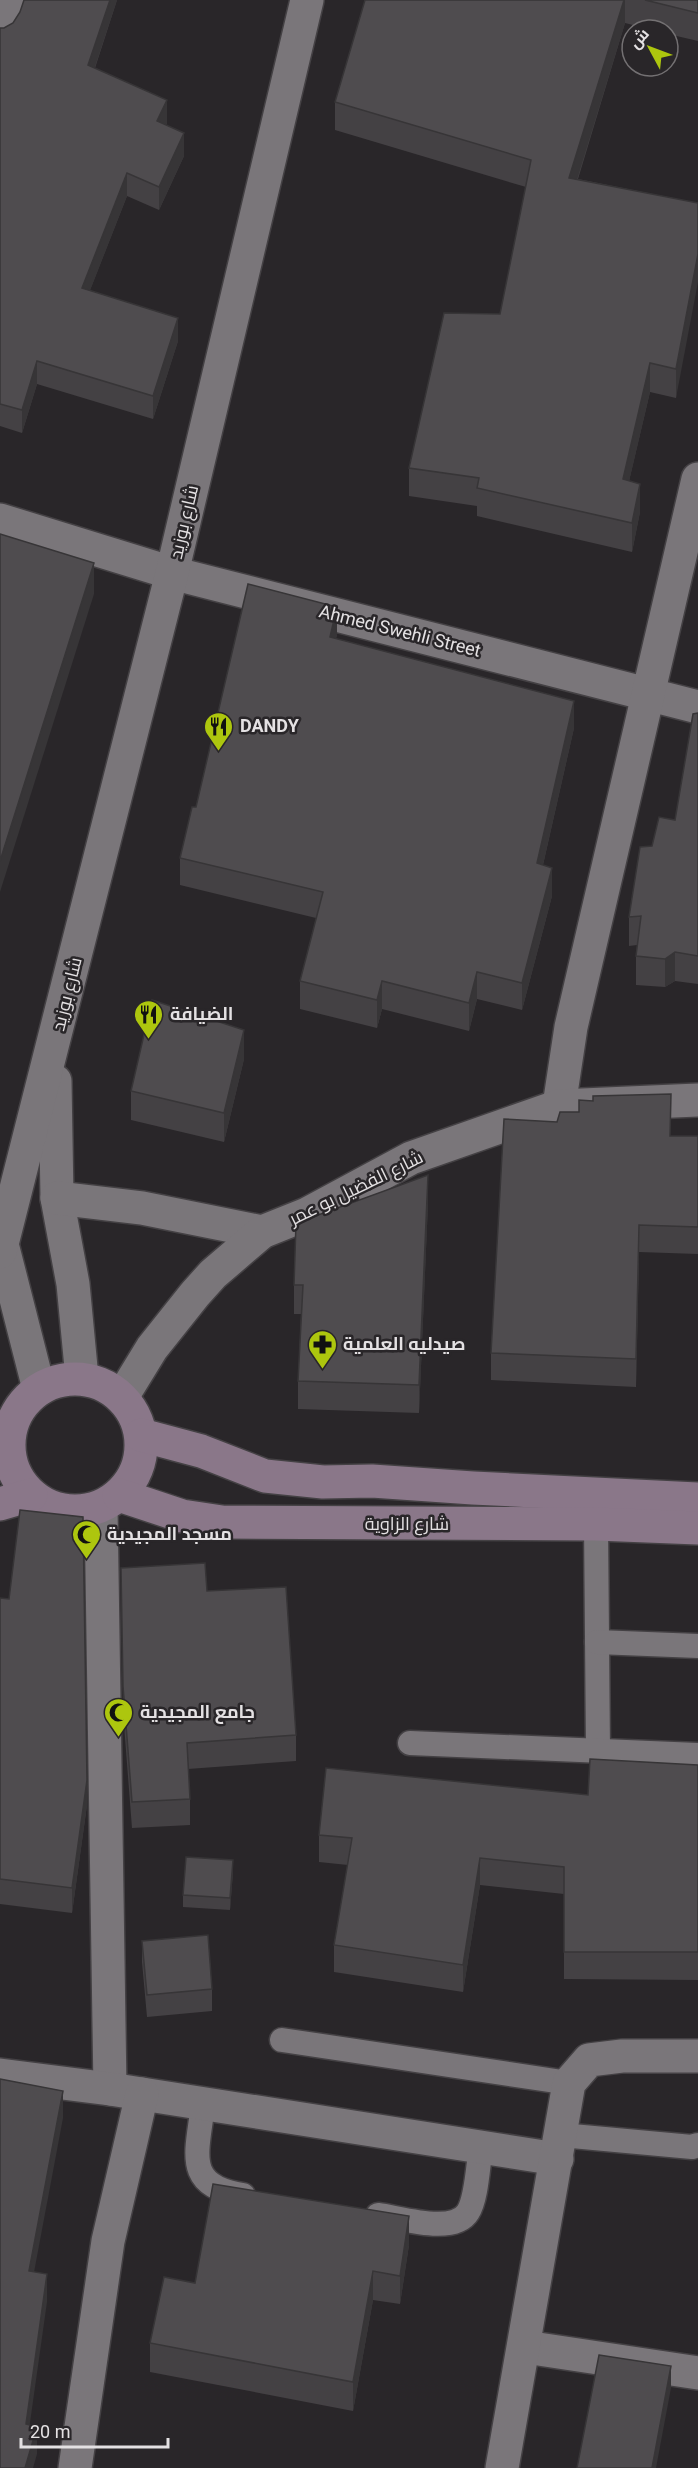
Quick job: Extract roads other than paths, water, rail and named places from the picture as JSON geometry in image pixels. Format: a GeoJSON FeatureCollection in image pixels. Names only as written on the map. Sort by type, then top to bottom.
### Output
{"type":"FeatureCollection","features":[{"type":"Feature","properties":{"kind":"main road"},"geometry":{"type":"LineString","coordinates":[[82,1378],[103,1384],[122,1397],[135,1414],[141,1435],[141,1457],[133,1478],[110,1501],[83,1512],[64,1511],[47,1505],[31,1495],[6,1468],[9,1445],[12,1424],[23,1404],[39,1389],[60,1380],[82,1378]]}},
{"type":"Feature","properties":{"kind":"main road","name":"شارع الزاوية"},"geometry":{"type":"LineString","coordinates":[[141,1435],[201,1451],[265,1476],[323,1482],[372,1481],[698,1499]]}},
{"type":"Feature","properties":{"kind":"main road"},"geometry":{"type":"LineString","coordinates":[[0,1504],[31,1495]]}},
{"type":"Feature","properties":{"kind":"main road","name":"شارع الزاوية"},"geometry":{"type":"LineString","coordinates":[[110,1501],[222,1522],[596,1524],[698,1528]]}},
{"type":"Feature","properties":{"kind":"street"},"geometry":{"type":"LineString","coordinates":[[0,33],[10,0]]}},
{"type":"Feature","properties":{"kind":"street","name":"شارع بوزيد"},"geometry":{"type":"LineString","coordinates":[[55,1043],[172,573],[307,0]]}},
{"type":"Feature","properties":{"kind":"street"},"geometry":{"type":"LineString","coordinates":[[559,1106],[572,1027],[698,479]]}},
{"type":"Feature","properties":{"kind":"street","name":"Ahmed Swehli Street"},"geometry":{"type":"LineString","coordinates":[[0,520],[172,573],[698,707]]}},
{"type":"Feature","properties":{"kind":"street"},"geometry":{"type":"LineString","coordinates":[[39,1389],[1,1248],[10,1167],[55,1043]]}},
{"type":"Feature","properties":{"kind":"street"},"geometry":{"type":"LineString","coordinates":[[55,1043],[57,1198],[74,1284],[82,1378]]}},
{"type":"Feature","properties":{"kind":"street","name":"شارع الفضيل بو عمر"},"geometry":{"type":"LineString","coordinates":[[122,1397],[152,1348],[195,1294],[213,1274],[262,1232],[308,1214],[411,1158],[559,1106],[698,1100]]}},
{"type":"Feature","properties":{"kind":"street"},"geometry":{"type":"LineString","coordinates":[[57,1198],[142,1208],[262,1232]]}},
{"type":"Feature","properties":{"kind":"street"},"geometry":{"type":"LineString","coordinates":[[110,1501],[110,2089]]}},
{"type":"Feature","properties":{"kind":"street"},"geometry":{"type":"LineString","coordinates":[[502,2468],[525,2347],[569,2083],[588,2060],[622,2056],[698,2056]]}},
{"type":"Feature","properties":{"kind":"street"},"geometry":{"type":"LineString","coordinates":[[0,2075],[110,2089],[481,2146],[559,2147]]}},
{"type":"Feature","properties":{"kind":"street"},"geometry":{"type":"LineString","coordinates":[[75,2468],[108,2241],[142,2094]]}},
{"type":"Feature","properties":{"kind":"street"},"geometry":{"type":"LineString","coordinates":[[525,2347],[698,2373]]}},
{"type":"Feature","properties":{"kind":"lane"},"geometry":{"type":"LineString","coordinates":[[596,1524],[598,1750]]}},
{"type":"Feature","properties":{"kind":"lane"},"geometry":{"type":"LineString","coordinates":[[597,1642],[698,1646]]}},
{"type":"Feature","properties":{"kind":"lane"},"geometry":{"type":"LineString","coordinates":[[410,1743],[698,1755]]}},
{"type":"Feature","properties":{"kind":"lane"},"geometry":{"type":"LineString","coordinates":[[282,2040],[569,2083]]}},
{"type":"Feature","properties":{"kind":"lane"},"geometry":{"type":"LineString","coordinates":[[202,2104],[197,2159],[205,2181],[225,2193],[270,2199]]}},
{"type":"Feature","properties":{"kind":"lane"},"geometry":{"type":"LineString","coordinates":[[559,2147],[692,2147],[698,2145]]}},
{"type":"Feature","properties":{"kind":"lane"},"geometry":{"type":"LineString","coordinates":[[360,2212],[439,2224],[451,2224],[462,2219],[469,2210],[481,2146]]}},
{"type":"Feature","properties":{"kind":"place","name":"DANDY"},"geometry":{"type":"Point","coordinates":[219,752]}},
{"type":"Feature","properties":{"kind":"place","name":"الضيافة"},"geometry":{"type":"Point","coordinates":[149,1040]}},
{"type":"Feature","properties":{"kind":"place","name":"صيدليه العلمية"},"geometry":{"type":"Point","coordinates":[322,1370]}},
{"type":"Feature","properties":{"kind":"place","name":"مسجد المجيدية"},"geometry":{"type":"Point","coordinates":[86,1560]}},
{"type":"Feature","properties":{"kind":"place","name":"جامع المجيدية"},"geometry":{"type":"Point","coordinates":[119,1738]}}]}
